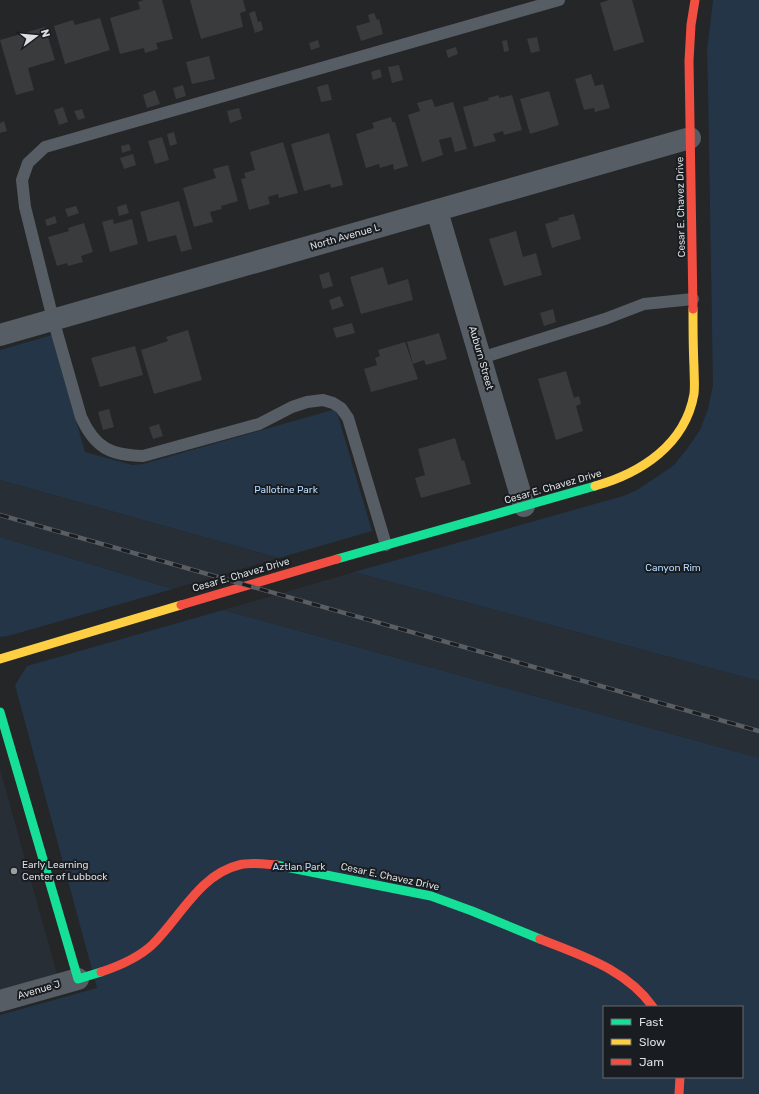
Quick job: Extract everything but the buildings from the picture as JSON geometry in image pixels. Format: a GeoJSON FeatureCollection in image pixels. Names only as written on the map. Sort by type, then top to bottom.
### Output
{"type":"FeatureCollection","features":[{"type":"Feature","properties":{"kind":"street","name":"Cesar E. Chavez Drive"},"geometry":{"type":"LineString","coordinates":[[0,659],[247,585],[612,481],[641,468],[666,450],[682,427],[692,403],[694,393],[689,61],[691,25],[695,0]]}},
{"type":"Feature","properties":{"kind":"street","name":"North Avenue L"},"geometry":{"type":"LineString","coordinates":[[0,335],[690,138]]}},
{"type":"Feature","properties":{"kind":"street","name":"Auburn Street"},"geometry":{"type":"LineString","coordinates":[[437,210],[524,506]]}},
{"type":"Feature","properties":{"kind":"street"},"geometry":{"type":"LineString","coordinates":[[0,712],[78,979]]}},
{"type":"Feature","properties":{"kind":"street","name":"Cesar E. Chavez Drive"},"geometry":{"type":"LineString","coordinates":[[78,979],[132,960],[151,946],[190,899],[206,884],[222,873],[236,866],[254,863],[274,865],[432,896],[601,964],[626,979],[645,996],[652,1006]]}},
{"type":"Feature","properties":{"kind":"street","name":"Avenue J"},"geometry":{"type":"LineString","coordinates":[[0,1001],[78,979]]}},
{"type":"Feature","properties":{"kind":"street"},"geometry":{"type":"LineString","coordinates":[[679,1094],[680,1078]]}},
{"type":"Feature","properties":{"kind":"lane"},"geometry":{"type":"LineString","coordinates":[[386,545],[348,418],[341,408],[333,403],[323,400],[307,402],[292,407],[259,424],[143,456],[125,455],[113,452],[99,443],[88,432],[81,417],[53,319],[25,207],[22,180],[28,164],[45,147],[559,0]]}},
{"type":"Feature","properties":{"kind":"lane"},"geometry":{"type":"LineString","coordinates":[[481,358],[644,304],[693,299]]}},
{"type":"Feature","properties":{"kind":"shaded area"},"geometry":{"type":"Polygon","coordinates":[[[0,480],[279,558],[173,589],[0,537],[0,480]]]}},
{"type":"Feature","properties":{"kind":"shaded area"},"geometry":{"type":"Polygon","coordinates":[[[354,572],[759,681],[759,758],[223,610],[354,572]]]}},
{"type":"Feature","properties":{"kind":"shaded area","name":"Early Learning Center of Lubbock"},"geometry":{"type":"Polygon","coordinates":[[[0,769],[57,974],[0,990],[0,769]]]}},
{"type":"Feature","properties":{"kind":"green space","name":"Canyon Rim"},"geometry":{"type":"Polygon","coordinates":[[[713,0],[759,0],[759,681],[354,572],[623,496],[637,490],[673,466],[700,430],[708,409],[713,385],[707,50],[713,0]]]}},
{"type":"Feature","properties":{"kind":"green space","name":"Pallotine Park"},"geometry":{"type":"Polygon","coordinates":[[[52,335],[85,452],[132,465],[143,464],[336,409],[372,531],[279,558],[0,480],[0,350],[52,335]]]}},
{"type":"Feature","properties":{"kind":"green space"},"geometry":{"type":"Polygon","coordinates":[[[0,537],[173,589],[0,637],[0,537]]]}},
{"type":"Feature","properties":{"kind":"green space","name":"Aztlan Park"},"geometry":{"type":"Polygon","coordinates":[[[223,610],[759,758],[759,1094],[0,1094],[0,1015],[97,988],[15,685],[27,666],[223,610]]]}},
{"type":"Feature","properties":{"kind":"railway"},"geometry":{"type":"LineString","coordinates":[[0,515],[759,731]]}},
{"type":"Feature","properties":{"kind":"traffic: fast"},"geometry":{"type":"LineString","coordinates":[[337,559],[595,486]]}},
{"type":"Feature","properties":{"kind":"traffic: fast"},"geometry":{"type":"LineString","coordinates":[[0,712],[78,979],[101,972]]}},
{"type":"Feature","properties":{"kind":"traffic: fast"},"geometry":{"type":"LineString","coordinates":[[276,865],[431,896],[540,939]]}},
{"type":"Feature","properties":{"kind":"traffic: slow"},"geometry":{"type":"LineString","coordinates":[[595,486],[629,473],[644,465],[671,442],[681,428],[689,412],[694,394],[693,309]]}},
{"type":"Feature","properties":{"kind":"traffic: slow"},"geometry":{"type":"LineString","coordinates":[[0,659],[181,605]]}},
{"type":"Feature","properties":{"kind":"traffic: jam"},"geometry":{"type":"LineString","coordinates":[[693,309],[689,61],[691,25],[695,0]]}},
{"type":"Feature","properties":{"kind":"traffic: jam"},"geometry":{"type":"LineString","coordinates":[[181,605],[337,559]]}},
{"type":"Feature","properties":{"kind":"traffic: jam"},"geometry":{"type":"LineString","coordinates":[[101,972],[128,961],[147,950],[201,887],[225,870],[239,865],[248,864],[276,865]]}},
{"type":"Feature","properties":{"kind":"traffic: jam"},"geometry":{"type":"LineString","coordinates":[[540,939],[587,958],[616,973],[630,983],[652,1006]]}},
{"type":"Feature","properties":{"kind":"traffic: jam"},"geometry":{"type":"LineString","coordinates":[[679,1094],[680,1078]]}},
{"type":"Feature","properties":{"kind":"place","name":"Early Learning Center of Lubbock"},"geometry":{"type":"Point","coordinates":[14,871]}}]}
